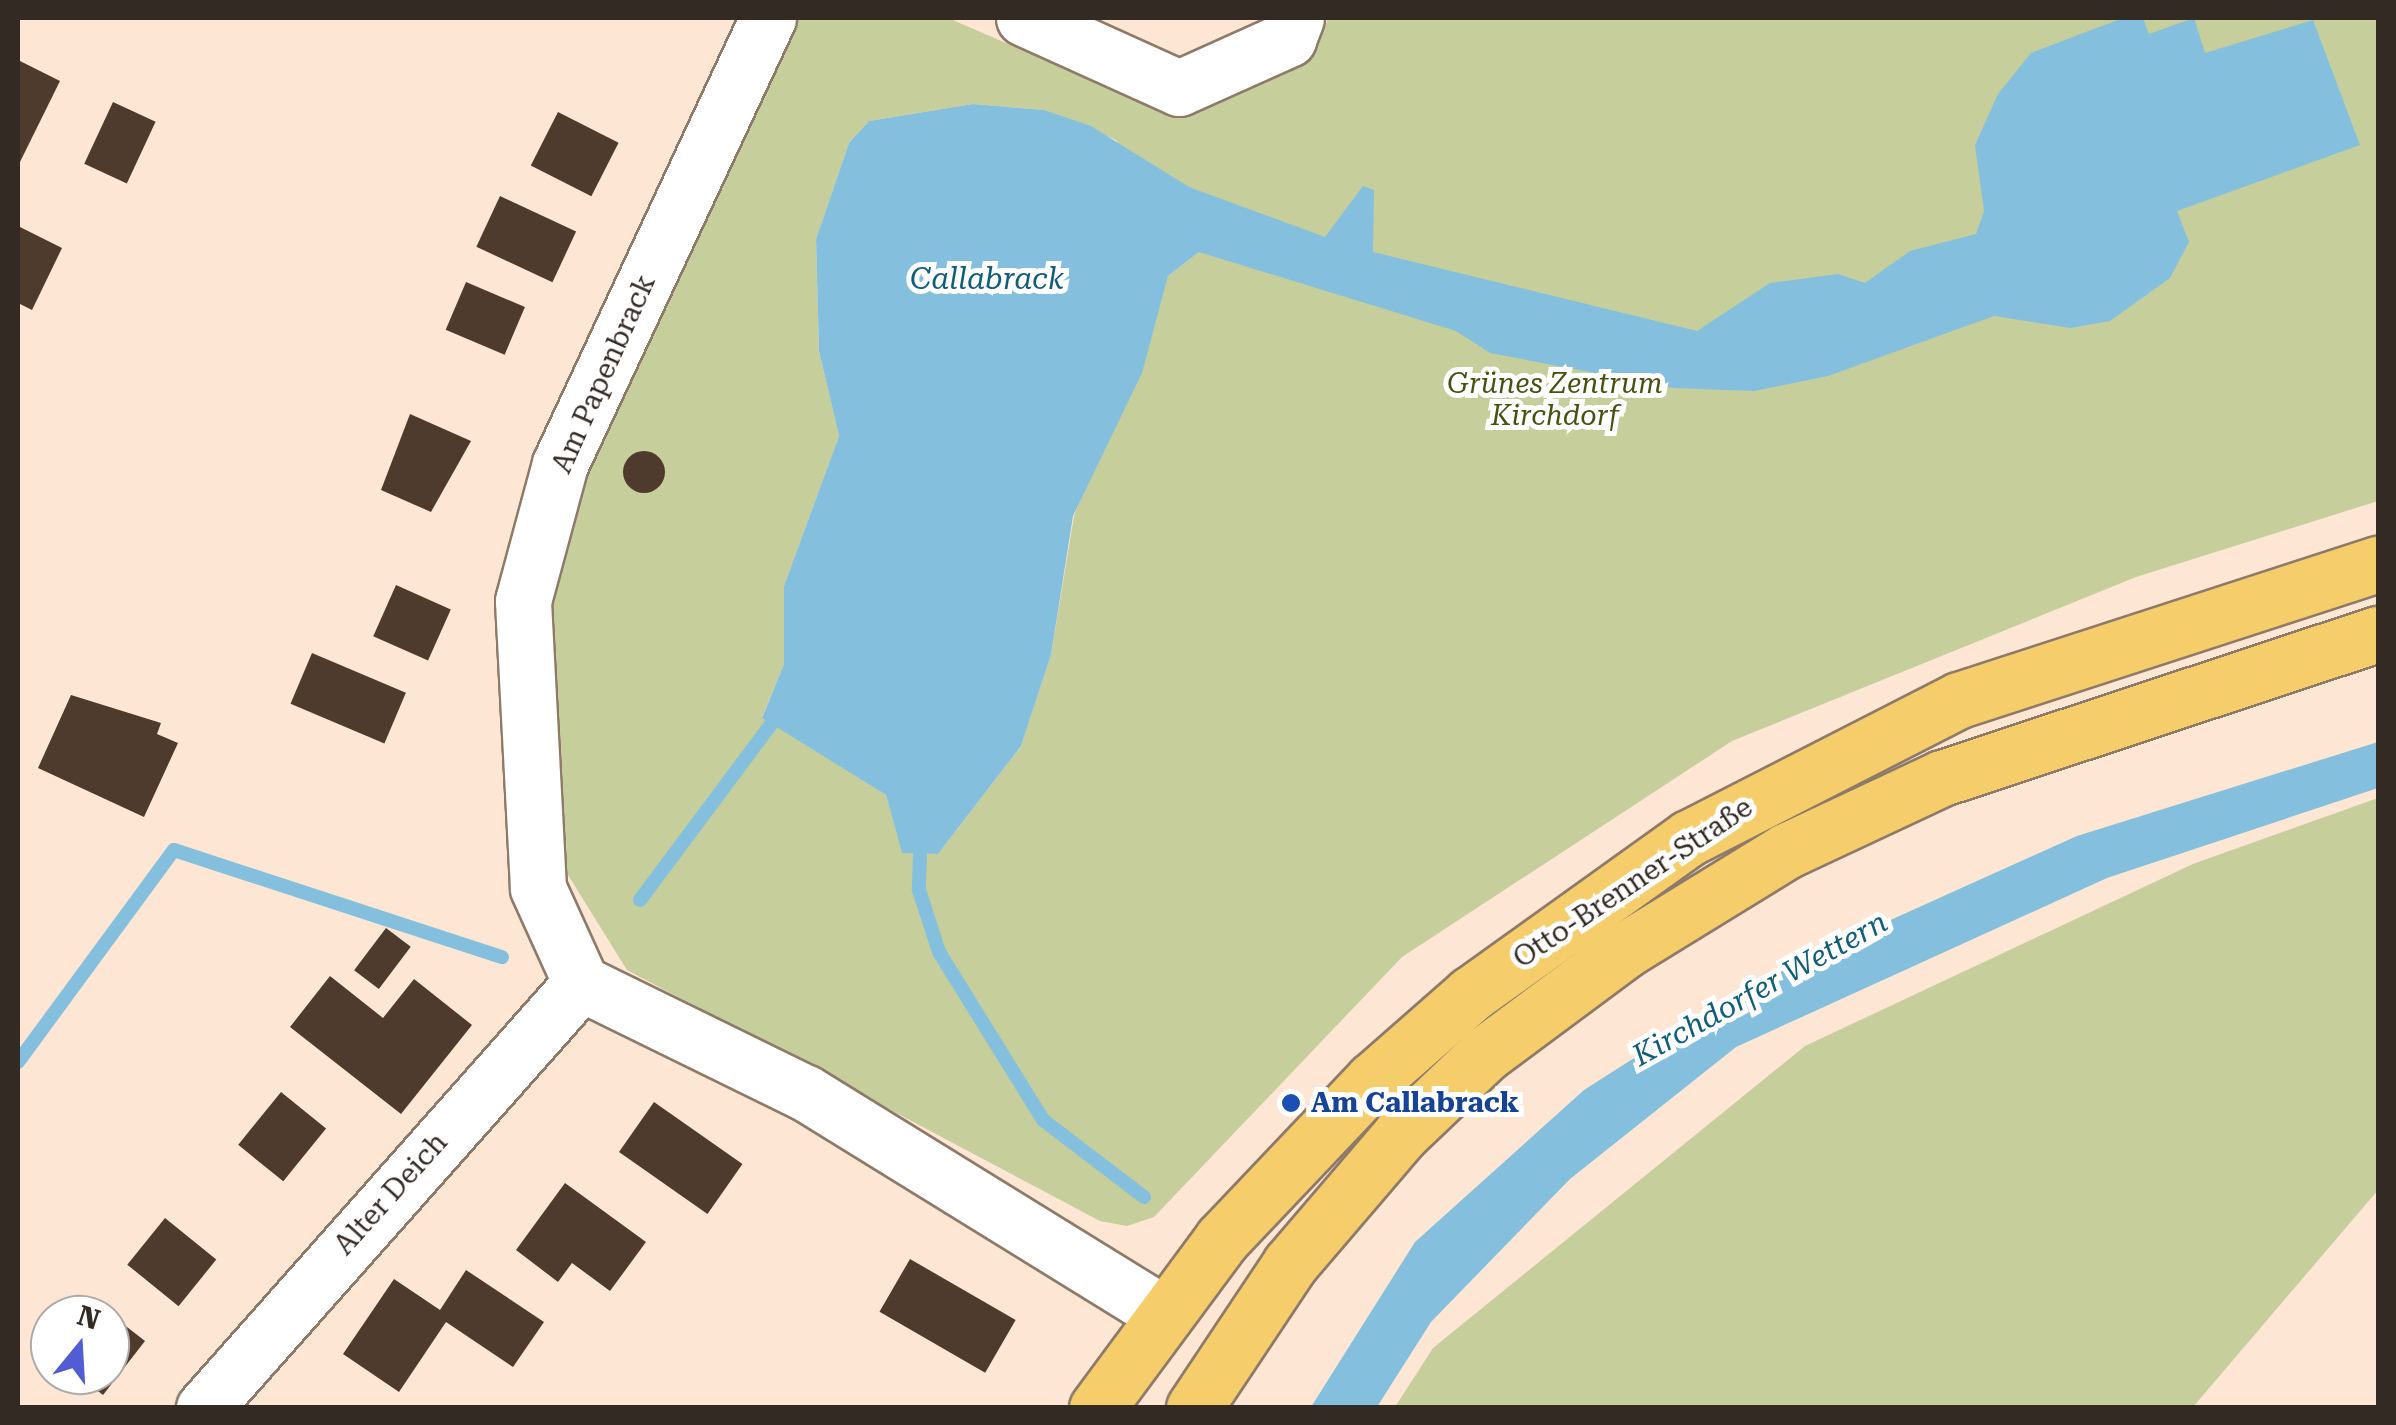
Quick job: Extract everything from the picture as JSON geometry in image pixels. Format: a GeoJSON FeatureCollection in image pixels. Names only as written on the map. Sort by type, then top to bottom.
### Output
{"type":"FeatureCollection","features":[{"type":"Feature","properties":{"kind":"main road","name":"Otto-Brenner-Straße"},"geometry":{"type":"LineString","coordinates":[[1097,1408],[1164,1314],[1276,1177],[1425,1032],[1690,838],[1958,700],[2378,564]]}},
{"type":"Feature","properties":{"kind":"main road","name":"Otto-Brenner-Straße"},"geometry":{"type":"LineString","coordinates":[[1194,1408],[1290,1264],[1443,1092],[1557,998],[1706,899],[1942,778],[2378,634]]}},
{"type":"Feature","properties":{"kind":"main road"},"geometry":{"type":"LineString","coordinates":[[1164,1314],[1227,1355]]}},
{"type":"Feature","properties":{"kind":"street","name":"Am Papenbrack"},"geometry":{"type":"LineString","coordinates":[[581,983],[538,888],[523,601],[560,464],[768,18]]}},
{"type":"Feature","properties":{"kind":"street"},"geometry":{"type":"LineString","coordinates":[[1024,18],[1179,88],[1288,39],[1296,18]]}},
{"type":"Feature","properties":{"kind":"street"},"geometry":{"type":"LineString","coordinates":[[581,983],[806,1093],[1164,1314]]}},
{"type":"Feature","properties":{"kind":"street","name":"Alter Deich"},"geometry":{"type":"LineString","coordinates":[[204,1408],[581,983]]}},
{"type":"Feature","properties":{"kind":"green space","name":"Grünes Zentrum Kirchdorf"},"geometry":{"type":"Polygon","coordinates":[[[799,18],[948,18],[1180,118],[1316,52],[1328,18],[2378,18],[2378,501],[2136,577],[1732,741],[1402,957],[1154,1217],[1127,1226],[1100,1221],[627,970],[563,867],[544,610],[577,477],[799,18]],[[973,104],[869,121],[849,143],[816,239],[819,351],[839,436],[784,586],[784,664],[762,717],[886,795],[902,852],[938,854],[1021,746],[1051,655],[1074,516],[1168,276],[1199,252],[1116,140],[1044,110],[973,104]]]}},
{"type":"Feature","properties":{"kind":"green space"},"geometry":{"type":"Polygon","coordinates":[[[2378,798],[2378,1190],[2193,1407],[1395,1407],[1433,1348],[1805,1046],[2193,864],[2378,798]]]}},
{"type":"Feature","properties":{"kind":"water","name":"Callabrack"},"geometry":{"type":"Polygon","coordinates":[[[2123,18],[2143,18],[2149,34],[2194,18],[2205,53],[2313,20],[2360,145],[2177,211],[2189,242],[2170,278],[2110,321],[2071,328],[1994,316],[1828,376],[1754,391],[1674,388],[1490,353],[1456,331],[1199,252],[1168,276],[1142,373],[1073,516],[1051,655],[1021,746],[938,854],[902,853],[886,795],[762,718],[784,664],[784,586],[839,436],[819,351],[816,239],[849,143],[869,121],[973,104],[1044,110],[1091,126],[1189,187],[1325,237],[1363,186],[1374,190],[1373,252],[1697,331],[1770,283],[1838,274],[1865,283],[1910,251],[1976,234],[1984,211],[1975,145],[1998,94],[2031,53],[2123,18]]]}},
{"type":"Feature","properties":{"kind":"water","name":"Kirchdorfer Wettern"},"geometry":{"type":"Polygon","coordinates":[[[2378,742],[2378,788],[2107,878],[1736,1047],[1570,1179],[1431,1322],[1377,1407],[1311,1407],[1415,1242],[1584,1090],[1755,981],[2077,836],[2378,742]]]}},
{"type":"Feature","properties":{"kind":"building"},"geometry":{"type":"Polygon","coordinates":[[[18,60],[60,81],[18,166],[18,60]]]}},
{"type":"Feature","properties":{"kind":"building"},"geometry":{"type":"Polygon","coordinates":[[[113,102],[156,122],[127,183],[84,164],[113,102]]]}},
{"type":"Feature","properties":{"kind":"building"},"geometry":{"type":"Polygon","coordinates":[[[558,112],[619,143],[591,196],[531,165],[558,112]]]}},
{"type":"Feature","properties":{"kind":"building"},"geometry":{"type":"Polygon","coordinates":[[[500,196],[576,231],[552,282],[476,247],[500,196]]]}},
{"type":"Feature","properties":{"kind":"building"},"geometry":{"type":"Polygon","coordinates":[[[18,226],[62,248],[32,310],[18,303],[18,226]]]}},
{"type":"Feature","properties":{"kind":"building"},"geometry":{"type":"Polygon","coordinates":[[[466,282],[525,307],[505,355],[446,330],[466,282]]]}},
{"type":"Feature","properties":{"kind":"building"},"geometry":{"type":"Polygon","coordinates":[[[410,414],[471,441],[431,512],[381,490],[410,414]]]}},
{"type":"Feature","properties":{"kind":"building"},"geometry":{"type":"Polygon","coordinates":[[[644,451],[659,457],[665,472],[659,487],[644,493],[629,487],[623,472],[629,457],[644,451]]]}},
{"type":"Feature","properties":{"kind":"building"},"geometry":{"type":"Polygon","coordinates":[[[396,585],[451,609],[428,661],[373,636],[396,585]]]}},
{"type":"Feature","properties":{"kind":"building"},"geometry":{"type":"Polygon","coordinates":[[[312,653],[406,693],[384,743],[291,704],[312,653]]]}},
{"type":"Feature","properties":{"kind":"building"},"geometry":{"type":"Polygon","coordinates":[[[71,695],[161,723],[157,734],[178,743],[144,817],[38,768],[71,695]]]}},
{"type":"Feature","properties":{"kind":"building"},"geometry":{"type":"Polygon","coordinates":[[[386,928],[411,947],[379,989],[354,970],[386,928]]]}},
{"type":"Feature","properties":{"kind":"building"},"geometry":{"type":"Polygon","coordinates":[[[330,976],[383,1018],[414,979],[472,1025],[401,1114],[290,1027],[330,976]]]}},
{"type":"Feature","properties":{"kind":"building"},"geometry":{"type":"Polygon","coordinates":[[[281,1092],[326,1129],[283,1181],[238,1145],[281,1092]]]}},
{"type":"Feature","properties":{"kind":"building"},"geometry":{"type":"Polygon","coordinates":[[[654,1102],[742,1164],[707,1214],[619,1152],[654,1102]]]}},
{"type":"Feature","properties":{"kind":"building"},"geometry":{"type":"Polygon","coordinates":[[[565,1183],[646,1242],[610,1291],[572,1263],[558,1282],[516,1250],[565,1183]]]}},
{"type":"Feature","properties":{"kind":"building"},"geometry":{"type":"Polygon","coordinates":[[[165,1218],[216,1260],[179,1306],[127,1265],[165,1218]]]}},
{"type":"Feature","properties":{"kind":"building"},"geometry":{"type":"Polygon","coordinates":[[[910,1259],[1016,1320],[985,1373],[880,1312],[910,1259]]]}},
{"type":"Feature","properties":{"kind":"building"},"geometry":{"type":"Polygon","coordinates":[[[466,1270],[544,1322],[513,1367],[446,1322],[399,1392],[343,1354],[394,1279],[440,1310],[466,1270]]]}},
{"type":"Feature","properties":{"kind":"building"},"geometry":{"type":"Polygon","coordinates":[[[130,1329],[145,1341],[130,1360],[130,1329]]]}},
{"type":"Feature","properties":{"kind":"waterway"},"geometry":{"type":"LineString","coordinates":[[640,900],[771,724]]}},
{"type":"Feature","properties":{"kind":"waterway"},"geometry":{"type":"LineString","coordinates":[[18,1062],[174,850],[502,957]]}},
{"type":"Feature","properties":{"kind":"waterway"},"geometry":{"type":"LineString","coordinates":[[920,854],[919,890],[939,952],[1043,1120],[1144,1197]]}},
{"type":"Feature","properties":{"kind":"place","name":"Am Callabrack"},"geometry":{"type":"Point","coordinates":[1291,1103]}}]}
